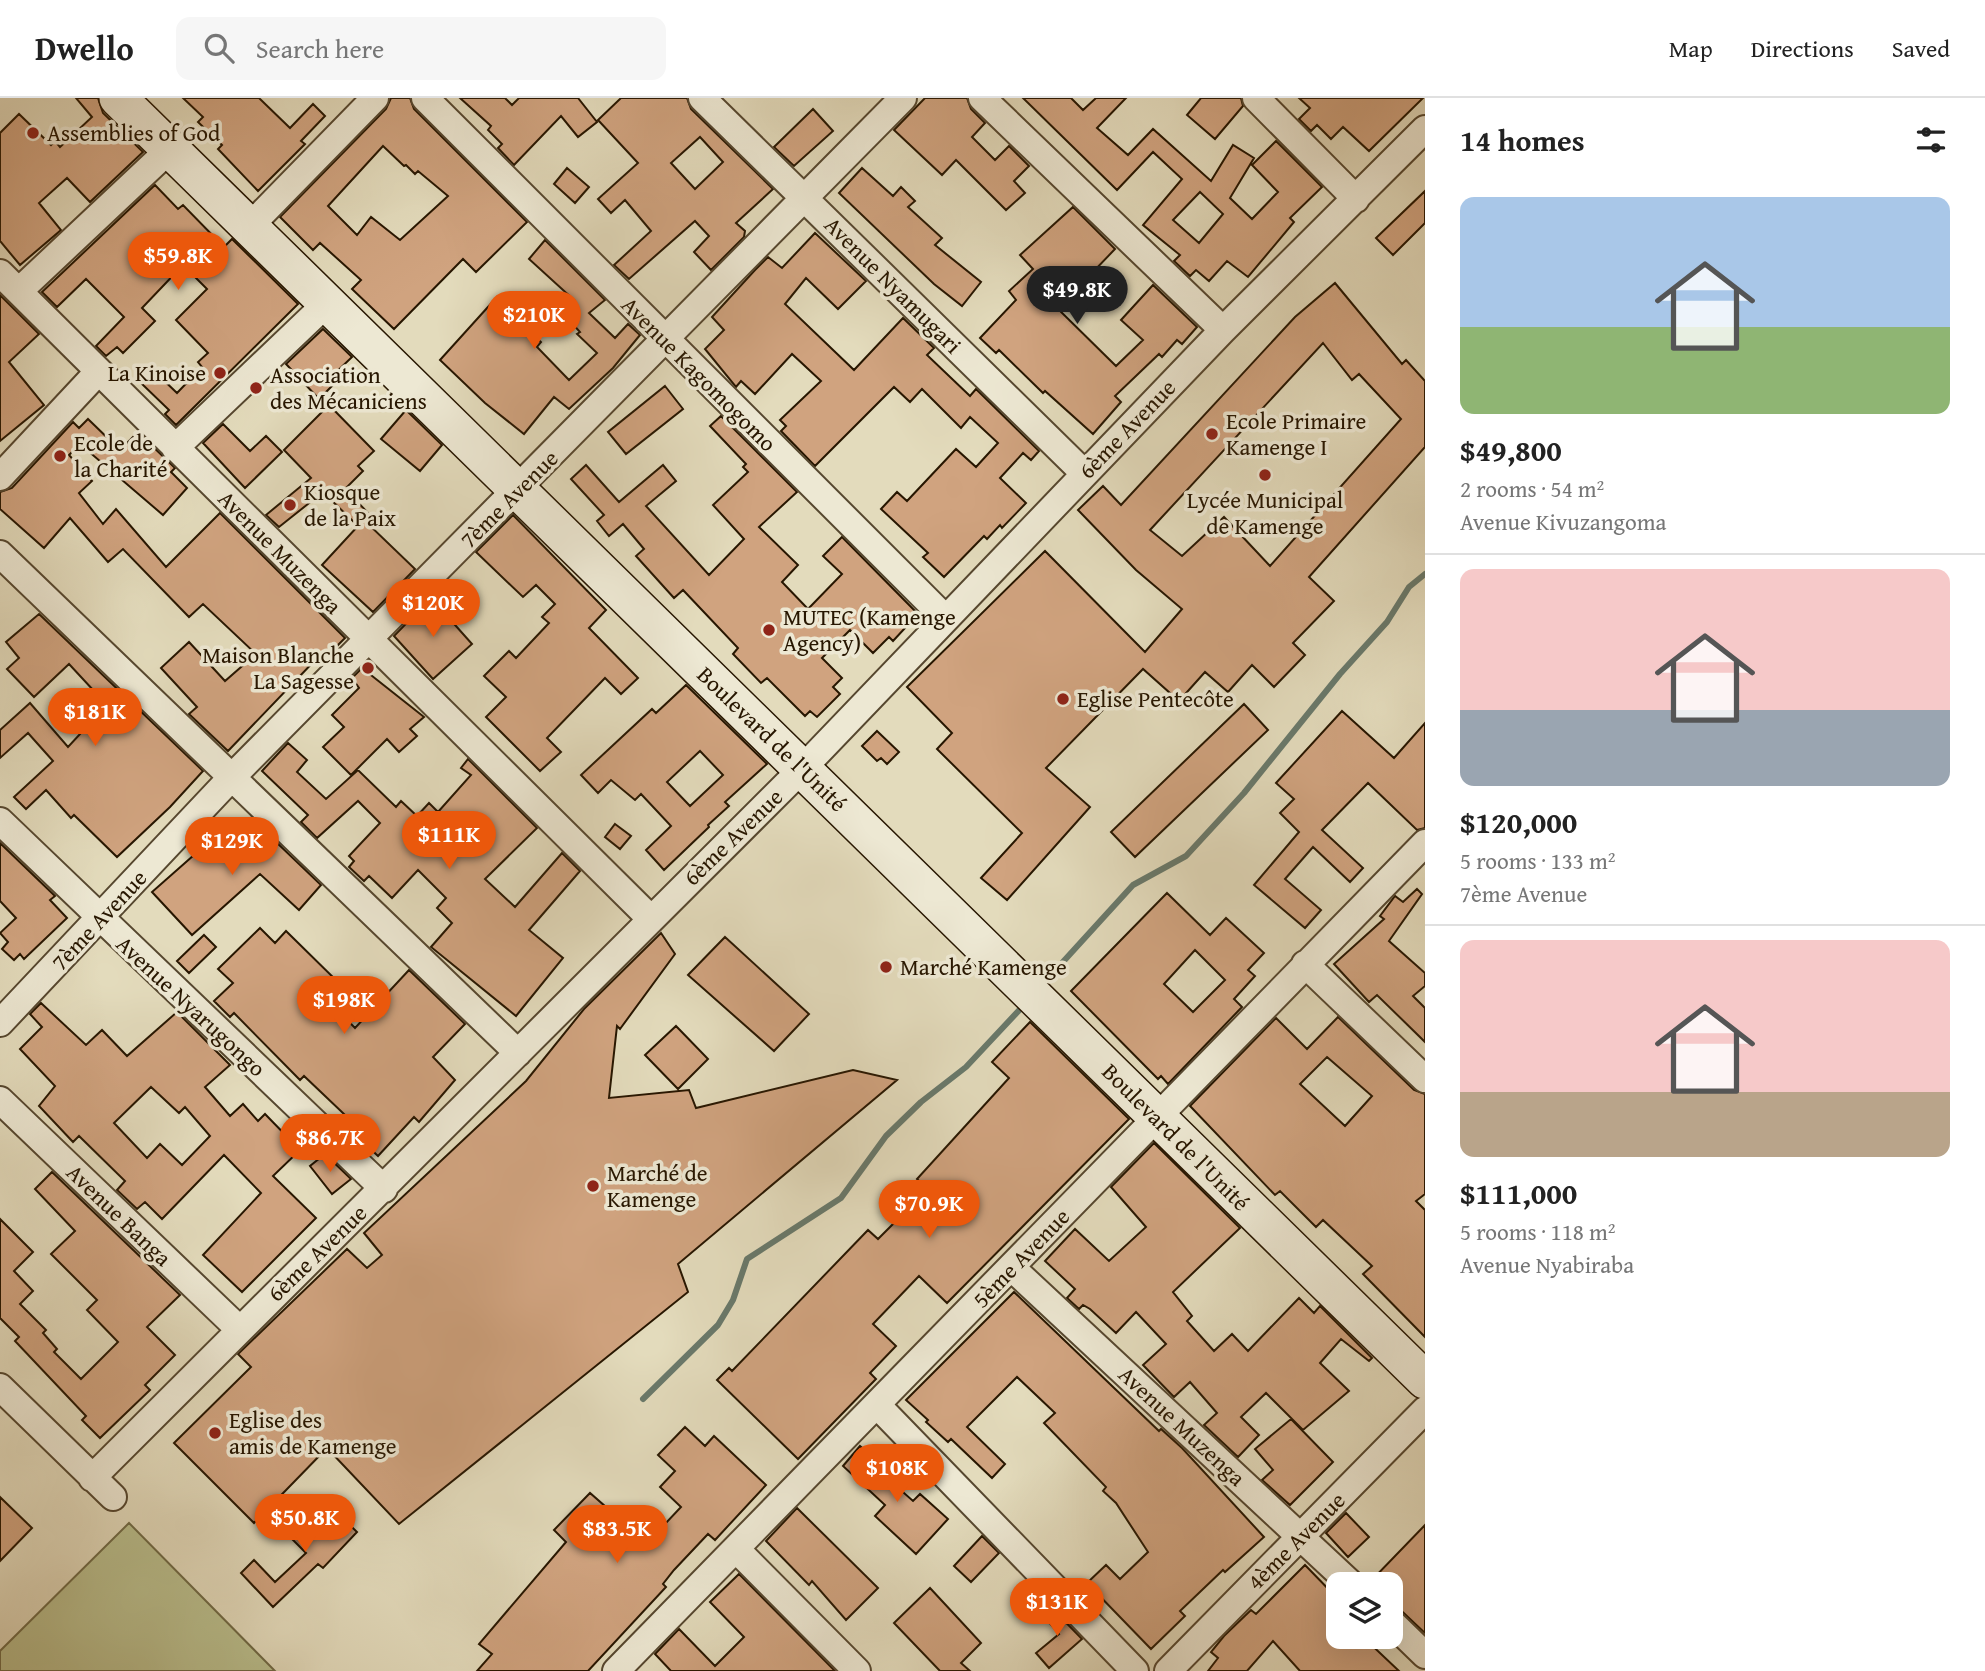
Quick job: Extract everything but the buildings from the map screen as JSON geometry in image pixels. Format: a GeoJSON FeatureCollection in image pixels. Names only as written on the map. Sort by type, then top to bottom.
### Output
{"type":"FeatureCollection","features":[{"type":"Feature","properties":{"kind":"street","name":"Boulevard de l'Unité"},"geometry":{"type":"LineString","coordinates":[[118,98],[1425,1380]]}},
{"type":"Feature","properties":{"kind":"street"},"geometry":{"type":"LineString","coordinates":[[248,227],[375,98]]}},
{"type":"Feature","properties":{"kind":"street","name":"Avenue Kagomogomo"},"geometry":{"type":"LineString","coordinates":[[425,98],[664,340],[945,618]]}},
{"type":"Feature","properties":{"kind":"street","name":"Avenue Nyamugari"},"geometry":{"type":"LineString","coordinates":[[702,98],[1084,473]]}},
{"type":"Feature","properties":{"kind":"street","name":"7ème Avenue"},"geometry":{"type":"LineString","coordinates":[[0,1023],[231,778],[903,98]]}},
{"type":"Feature","properties":{"kind":"street"},"geometry":{"type":"LineString","coordinates":[[982,98],[1223,331]]}},
{"type":"Feature","properties":{"kind":"street"},"geometry":{"type":"LineString","coordinates":[[1256,98],[1356,199]]}},
{"type":"Feature","properties":{"kind":"street","name":"6ème Avenue"},"geometry":{"type":"LineString","coordinates":[[92,1478],[802,769],[1084,473],[1425,129]]}},
{"type":"Feature","properties":{"kind":"street"},"geometry":{"type":"LineString","coordinates":[[19,291],[170,149]]}},
{"type":"Feature","properties":{"kind":"street","name":"Avenue Muzenga"},"geometry":{"type":"LineString","coordinates":[[0,273],[651,919]]}},
{"type":"Feature","properties":{"kind":"street"},"geometry":{"type":"LineString","coordinates":[[175,447],[327,303]]}},
{"type":"Feature","properties":{"kind":"street"},"geometry":{"type":"LineString","coordinates":[[0,477],[98,372]]}},
{"type":"Feature","properties":{"kind":"street"},"geometry":{"type":"LineString","coordinates":[[0,554],[518,1053]]}},
{"type":"Feature","properties":{"kind":"street","name":"Avenue Nyarugongo"},"geometry":{"type":"LineString","coordinates":[[0,821],[100,920],[384,1189]]}},
{"type":"Feature","properties":{"kind":"street","name":"5ème Avenue"},"geometry":{"type":"LineString","coordinates":[[615,1671],[878,1406],[1425,843]]}},
{"type":"Feature","properties":{"kind":"street"},"geometry":{"type":"LineString","coordinates":[[1305,964],[1425,1079]]}},
{"type":"Feature","properties":{"kind":"street","name":"Avenue Banga"},"geometry":{"type":"LineString","coordinates":[[0,1100],[239,1329]]}},
{"type":"Feature","properties":{"kind":"street","name":"Avenue Muzenga"},"geometry":{"type":"LineString","coordinates":[[1012,1268],[1338,1572]]}},
{"type":"Feature","properties":{"kind":"street"},"geometry":{"type":"LineString","coordinates":[[0,1387],[113,1497]]}},
{"type":"Feature","properties":{"kind":"street"},"geometry":{"type":"LineString","coordinates":[[878,1406],[1135,1671]]}},
{"type":"Feature","properties":{"kind":"street","name":"4ème Avenue"},"geometry":{"type":"LineString","coordinates":[[1168,1671],[1425,1410]]}},
{"type":"Feature","properties":{"kind":"street"},"geometry":{"type":"LineString","coordinates":[[736,1549],[857,1671]]}},
{"type":"Feature","properties":{"kind":"street"},"geometry":{"type":"LineString","coordinates":[[1403,1634],[1425,1655]]}},
{"type":"Feature","properties":{"kind":"green space"},"geometry":{"type":"Polygon","coordinates":[[[129,1523],[275,1671],[0,1671],[0,1651],[129,1523]]]}},
{"type":"Feature","properties":{"kind":"waterway"},"geometry":{"type":"LineString","coordinates":[[1041,986],[1133,885],[1186,856],[1244,793],[1340,674],[1387,622],[1409,587],[1425,574]]}},
{"type":"Feature","properties":{"kind":"waterway"},"geometry":{"type":"LineString","coordinates":[[643,1399],[718,1325],[733,1300],[747,1259],[841,1198],[886,1136],[921,1102],[966,1067],[1024,1005]]}},
{"type":"Feature","properties":{"kind":"place","name":"Assemblies of God"},"geometry":{"type":"Point","coordinates":[33,133]}},
{"type":"Feature","properties":{"kind":"place","name":"La Kinoise"},"geometry":{"type":"Point","coordinates":[220,373]}},
{"type":"Feature","properties":{"kind":"place","name":"Association des Mécaniciens"},"geometry":{"type":"Point","coordinates":[256,388]}},
{"type":"Feature","properties":{"kind":"place","name":"Ecole Primaire Kamenge I"},"geometry":{"type":"Point","coordinates":[1212,434]}},
{"type":"Feature","properties":{"kind":"place","name":"Ecole de la Charité"},"geometry":{"type":"Point","coordinates":[60,456]}},
{"type":"Feature","properties":{"kind":"place","name":"Lycée Municipal de Kamenge"},"geometry":{"type":"Point","coordinates":[1265,475]}},
{"type":"Feature","properties":{"kind":"place","name":"Kiosque de la Paix"},"geometry":{"type":"Point","coordinates":[290,505]}},
{"type":"Feature","properties":{"kind":"place","name":"MUTEC (Kamenge Agency)"},"geometry":{"type":"Point","coordinates":[769,630]}},
{"type":"Feature","properties":{"kind":"place","name":"Maison Blanche La Sagesse"},"geometry":{"type":"Point","coordinates":[368,668]}},
{"type":"Feature","properties":{"kind":"place","name":"Eglise Pentecôte"},"geometry":{"type":"Point","coordinates":[1063,699]}},
{"type":"Feature","properties":{"kind":"place","name":"Marché Kamenge"},"geometry":{"type":"Point","coordinates":[886,967]}},
{"type":"Feature","properties":{"kind":"place","name":"Marché de Kamenge"},"geometry":{"type":"Point","coordinates":[593,1186]}},
{"type":"Feature","properties":{"kind":"place","name":"Eglise des amis de Kamenge"},"geometry":{"type":"Point","coordinates":[215,1433]}}]}
